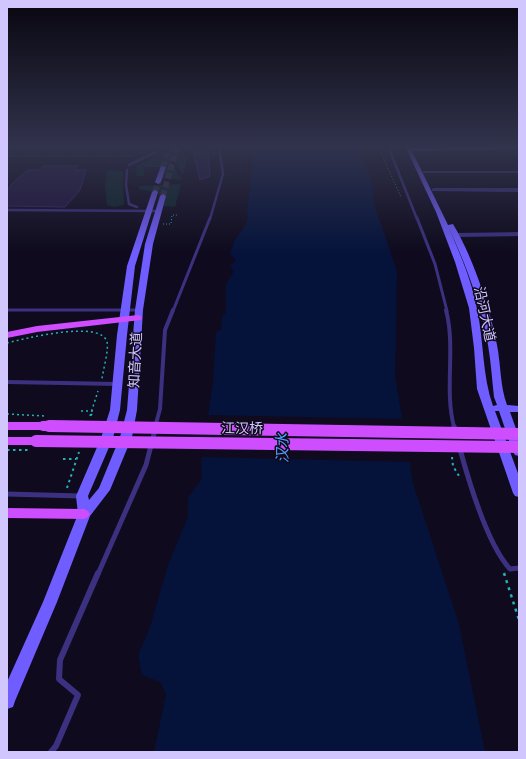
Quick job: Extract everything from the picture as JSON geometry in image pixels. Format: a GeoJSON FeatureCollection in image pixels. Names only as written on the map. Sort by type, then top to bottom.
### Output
{"type":"FeatureCollection","features":[{"type":"Feature","properties":{"kind":"main road","name":"沿河大道"},"geometry":{"type":"LineString","coordinates":[[426,181],[459,262],[473,308],[479,348],[482,389],[487,408],[516,476],[519,493]]}},
{"type":"Feature","properties":{"kind":"main road","name":"沿河大道"},"geometry":{"type":"LineString","coordinates":[[430,181],[456,234],[487,319],[493,346],[502,408],[519,452]]}},
{"type":"Feature","properties":{"kind":"main road","name":"知音大道"},"geometry":{"type":"LineString","coordinates":[[84,514],[82,496],[107,438],[115,410],[124,314],[131,266],[159,194]]}},
{"type":"Feature","properties":{"kind":"main road","name":"知音大道"},"geometry":{"type":"LineString","coordinates":[[7,701],[38,631],[84,514],[104,490],[126,437],[132,410],[138,314],[154,210]]}},
{"type":"Feature","properties":{"kind":"main road"},"geometry":{"type":"LineString","coordinates":[[7,335],[124,314],[138,314]]}},
{"type":"Feature","properties":{"kind":"main road"},"geometry":{"type":"LineString","coordinates":[[487,408],[519,409]]}},
{"type":"Feature","properties":{"kind":"main road","name":"江汉桥"},"geometry":{"type":"LineString","coordinates":[[7,426],[519,434]]}},
{"type":"Feature","properties":{"kind":"main road","name":"江汉桥"},"geometry":{"type":"LineString","coordinates":[[7,441],[519,447]]}},
{"type":"Feature","properties":{"kind":"main road"},"geometry":{"type":"LineString","coordinates":[[7,513],[84,514]]}},
{"type":"Feature","properties":{"kind":"street"},"geometry":{"type":"LineString","coordinates":[[434,190],[519,190]]}},
{"type":"Feature","properties":{"kind":"street"},"geometry":{"type":"LineString","coordinates":[[456,234],[519,234]]}},
{"type":"Feature","properties":{"kind":"lane"},"geometry":{"type":"LineString","coordinates":[[126,181],[130,206]]}},
{"type":"Feature","properties":{"kind":"lane"},"geometry":{"type":"LineString","coordinates":[[51,752],[56,746],[78,695],[59,679],[60,660],[146,465],[160,410],[165,330],[214,209],[221,181]]}},
{"type":"Feature","properties":{"kind":"lane"},"geometry":{"type":"LineString","coordinates":[[402,181],[435,264],[450,325],[450,412],[469,483],[500,558],[510,569],[519,568]]}},
{"type":"Feature","properties":{"kind":"lane"},"geometry":{"type":"LineString","coordinates":[[121,210],[130,206],[154,210]]}},
{"type":"Feature","properties":{"kind":"lane"},"geometry":{"type":"LineString","coordinates":[[7,210],[154,210]]}},
{"type":"Feature","properties":{"kind":"lane"},"geometry":{"type":"LineString","coordinates":[[7,310],[124,314]]}},
{"type":"Feature","properties":{"kind":"lane"},"geometry":{"type":"LineString","coordinates":[[7,382],[118,384]]}},
{"type":"Feature","properties":{"kind":"lane"},"geometry":{"type":"LineString","coordinates":[[7,494],[82,496]]}},
{"type":"Feature","properties":{"kind":"path"},"geometry":{"type":"LineString","coordinates":[[161,224],[171,224],[172,215],[177,215]]}},
{"type":"Feature","properties":{"kind":"path"},"geometry":{"type":"LineString","coordinates":[[7,343],[34,337],[85,331],[100,334],[105,338],[106,343],[102,379]]}},
{"type":"Feature","properties":{"kind":"path"},"geometry":{"type":"LineString","coordinates":[[80,411],[93,411],[91,416]]}},
{"type":"Feature","properties":{"kind":"path"},"geometry":{"type":"LineString","coordinates":[[63,459],[76,459],[79,451]]}},
{"type":"Feature","properties":{"kind":"green space"},"geometry":{"type":"Polygon","coordinates":[[[105,181],[123,181],[124,205],[114,207],[107,205],[105,181]]]}},
{"type":"Feature","properties":{"kind":"green space"},"geometry":{"type":"Polygon","coordinates":[[[181,184],[175,207],[163,206],[165,199],[158,193],[139,189],[139,186],[181,184]]]}},
{"type":"Feature","properties":{"kind":"water","name":"汉水"},"geometry":{"type":"Polygon","coordinates":[[[251,181],[372,181],[374,204],[397,271],[395,376],[413,483],[459,624],[485,752],[154,752],[166,694],[160,682],[142,675],[138,655],[150,627],[168,565],[188,517],[188,498],[202,478],[201,463],[213,382],[216,332],[221,330],[222,317],[226,312],[226,284],[234,271],[230,266],[236,260],[230,252],[234,242],[246,223],[248,215],[247,211],[251,181]]]}},
{"type":"Feature","properties":{"kind":"pier"},"geometry":{"type":"Polygon","coordinates":[[[206,415],[404,419],[411,462],[200,457],[206,415]]]}},
{"type":"Feature","properties":{"kind":"building"},"geometry":{"type":"Polygon","coordinates":[[[15,181],[83,181],[80,190],[65,207],[7,206],[7,191],[15,181]]]}},
{"type":"Feature","properties":{"kind":"tunnel"},"geometry":{"type":"LineString","coordinates":[[163,196],[167,181]]}},
{"type":"Feature","properties":{"kind":"tunnel"},"geometry":{"type":"LineString","coordinates":[[155,192],[158,182]]}}]}
